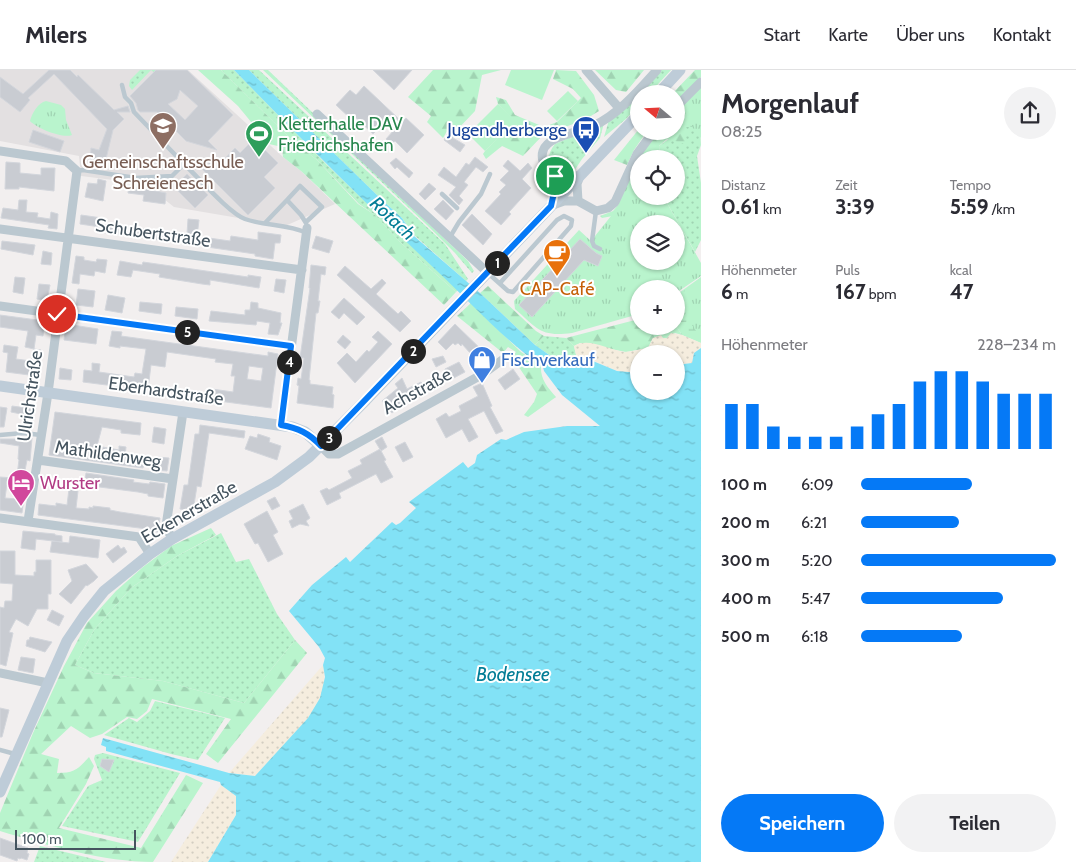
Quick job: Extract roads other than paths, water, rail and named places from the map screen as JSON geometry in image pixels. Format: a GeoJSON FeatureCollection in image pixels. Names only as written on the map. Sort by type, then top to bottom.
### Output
{"type":"FeatureCollection","features":[{"type":"Feature","properties":{"kind":"main road"},"geometry":{"type":"LineString","coordinates":[[666,85],[680,70]]}},
{"type":"Feature","properties":{"kind":"main road","name":"Eckenerstraße"},"geometry":{"type":"LineString","coordinates":[[0,792],[67,641],[93,605],[111,586],[150,554],[172,539],[275,482],[298,466],[321,446],[630,123]]}},
{"type":"Feature","properties":{"kind":"main road","name":"Eberhardstraße"},"geometry":{"type":"LineString","coordinates":[[0,386],[281,425],[300,429],[321,446]]}},
{"type":"Feature","properties":{"kind":"street"},"geometry":{"type":"LineString","coordinates":[[586,70],[619,108]]}},
{"type":"Feature","properties":{"kind":"street"},"geometry":{"type":"LineString","coordinates":[[647,140],[637,154],[615,202],[608,208],[596,211],[578,200],[551,206],[555,188],[542,157],[548,143],[594,126],[608,118],[656,70]]}},
{"type":"Feature","properties":{"kind":"street"},"geometry":{"type":"LineString","coordinates":[[685,98],[701,82]]}},
{"type":"Feature","properties":{"kind":"street"},"geometry":{"type":"LineString","coordinates":[[317,114],[449,238],[484,276]]}},
{"type":"Feature","properties":{"kind":"street"},"geometry":{"type":"LineString","coordinates":[[0,151],[66,160],[77,171]]}},
{"type":"Feature","properties":{"kind":"street","name":"Ulrichstraße"},"geometry":{"type":"LineString","coordinates":[[28,522],[48,393],[77,171]]}},
{"type":"Feature","properties":{"kind":"street"},"geometry":{"type":"LineString","coordinates":[[549,172],[555,176],[567,178],[580,175]]}},
{"type":"Feature","properties":{"kind":"street"},"geometry":{"type":"LineString","coordinates":[[578,200],[577,184],[580,175]]}},
{"type":"Feature","properties":{"kind":"street"},"geometry":{"type":"LineString","coordinates":[[281,425],[306,228]]}},
{"type":"Feature","properties":{"kind":"street","name":"Schubertstraße"},"geometry":{"type":"LineString","coordinates":[[0,229],[302,270]]}},
{"type":"Feature","properties":{"kind":"street"},"geometry":{"type":"LineString","coordinates":[[0,306],[291,346]]}},
{"type":"Feature","properties":{"kind":"street","name":"Achstraße"},"geometry":{"type":"LineString","coordinates":[[321,446],[329,454],[338,454],[483,374],[502,360]]}},
{"type":"Feature","properties":{"kind":"street"},"geometry":{"type":"LineString","coordinates":[[172,539],[166,526],[183,412]]}},
{"type":"Feature","properties":{"kind":"street","name":"Mathildenweg"},"geometry":{"type":"LineString","coordinates":[[38,460],[173,479]]}},
{"type":"Feature","properties":{"kind":"street"},"geometry":{"type":"LineString","coordinates":[[0,518],[139,537],[150,554]]}},
{"type":"Feature","properties":{"kind":"street"},"geometry":{"type":"LineString","coordinates":[[0,673],[48,683]]}},
{"type":"Feature","properties":{"kind":"lane"},"geometry":{"type":"LineString","coordinates":[[122,85],[125,97],[131,103],[134,112],[238,216],[253,221],[298,229],[306,228],[322,207],[300,186],[265,223]]}},
{"type":"Feature","properties":{"kind":"lane"},"geometry":{"type":"LineString","coordinates":[[77,171],[83,170],[136,178],[172,176],[184,164]]}},
{"type":"Feature","properties":{"kind":"lane"},"geometry":{"type":"LineString","coordinates":[[449,238],[459,222],[482,194],[490,174]]}},
{"type":"Feature","properties":{"kind":"lane"},"geometry":{"type":"LineString","coordinates":[[442,194],[457,208]]}},
{"type":"Feature","properties":{"kind":"lane"},"geometry":{"type":"LineString","coordinates":[[286,200],[306,228]]}},
{"type":"Feature","properties":{"kind":"lane"},"geometry":{"type":"LineString","coordinates":[[596,211],[592,241],[594,246],[600,249]]}},
{"type":"Feature","properties":{"kind":"lane"},"geometry":{"type":"LineString","coordinates":[[484,276],[500,283],[508,291],[513,292],[571,226],[572,220],[564,216],[557,220],[500,283]]}},
{"type":"Feature","properties":{"kind":"lane"},"geometry":{"type":"LineString","coordinates":[[0,435],[23,433],[41,435]]}},
{"type":"Feature","properties":{"kind":"lane"},"geometry":{"type":"LineString","coordinates":[[0,750],[16,754]]}},
{"type":"Feature","properties":{"kind":"water","name":"Bodensee"},"geometry":{"type":"Polygon","coordinates":[[[234,70],[249,70],[402,218],[414,236],[480,293],[535,345],[555,359],[560,358],[570,361],[581,358],[588,359],[617,371],[630,372],[630,400],[685,400],[685,364],[692,363],[694,353],[701,348],[701,862],[208,862],[236,815],[236,796],[221,785],[220,782],[106,751],[106,747],[101,745],[103,738],[229,773],[255,776],[308,718],[320,698],[325,677],[323,665],[325,658],[319,647],[289,611],[312,585],[346,557],[350,562],[392,522],[396,525],[400,523],[416,508],[409,502],[463,462],[468,468],[475,463],[477,455],[501,439],[506,440],[524,432],[567,426],[600,426],[562,395],[543,367],[488,321],[334,171],[234,70]]]}},
{"type":"Feature","properties":{"kind":"place","name":"Gemeinschaftsschule Schreienesch"},"geometry":{"type":"Point","coordinates":[163,150]}},
{"type":"Feature","properties":{"kind":"place","name":"Jugendherberge"},"geometry":{"type":"Point","coordinates":[586,154]}},
{"type":"Feature","properties":{"kind":"place","name":"Kletterhalle DAV Friedrichshafen"},"geometry":{"type":"Point","coordinates":[259,158]}},
{"type":"Feature","properties":{"kind":"place","name":"CAP-Café"},"geometry":{"type":"Point","coordinates":[557,277]}},
{"type":"Feature","properties":{"kind":"place","name":"Fischverkauf"},"geometry":{"type":"Point","coordinates":[482,384]}},
{"type":"Feature","properties":{"kind":"place","name":"Wurster"},"geometry":{"type":"Point","coordinates":[21,507]}},
{"type":"Feature","properties":{"kind":"water label","name":"Rotach"},"geometry":{"type":"Point","coordinates":[393,218]}}]}
